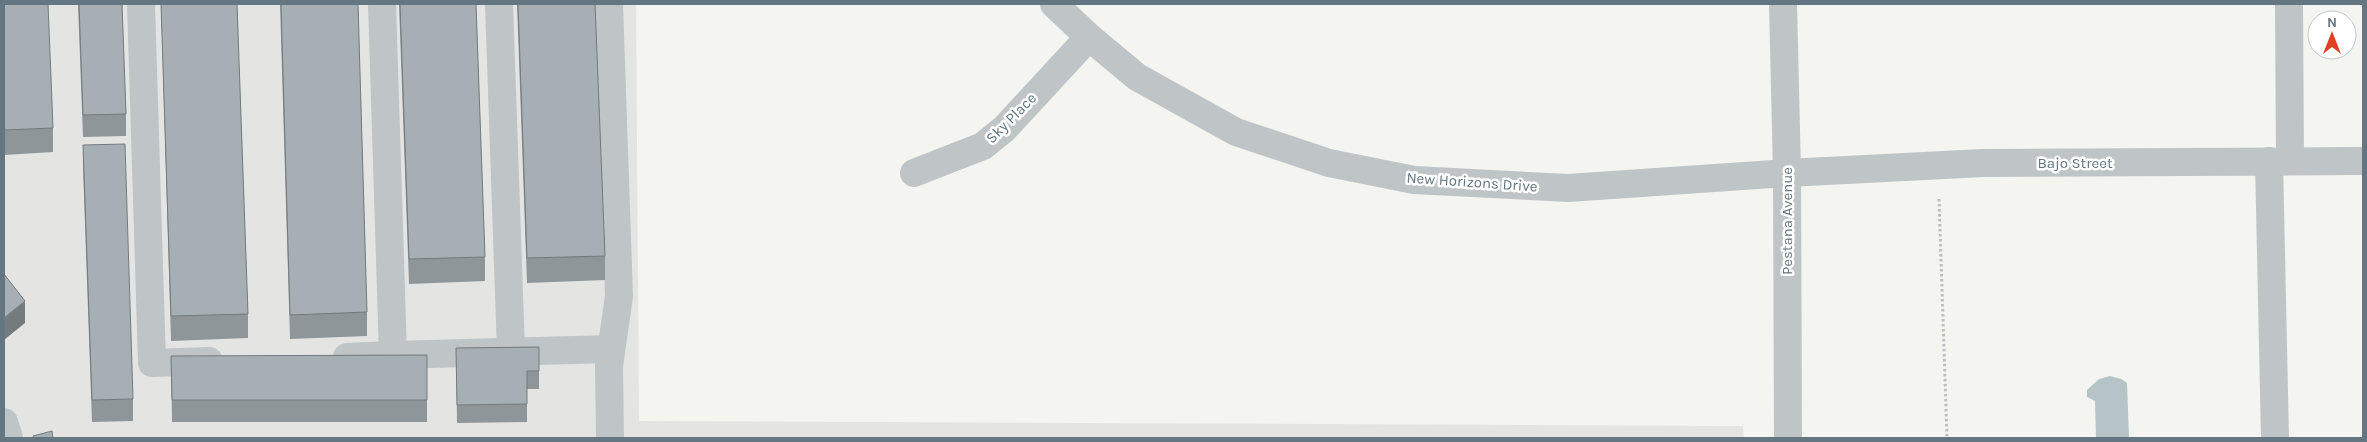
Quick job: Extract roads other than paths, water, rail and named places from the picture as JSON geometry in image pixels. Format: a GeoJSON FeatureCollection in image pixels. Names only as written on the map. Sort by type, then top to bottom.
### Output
{"type":"FeatureCollection","features":[{"type":"Feature","properties":{"kind":"street"},"geometry":{"type":"LineString","coordinates":[[141,4],[152,362],[238,360]]}},
{"type":"Feature","properties":{"kind":"street"},"geometry":{"type":"LineString","coordinates":[[382,4],[393,355]]}},
{"type":"Feature","properties":{"kind":"street"},"geometry":{"type":"LineString","coordinates":[[500,4],[511,352]]}},
{"type":"Feature","properties":{"kind":"street"},"geometry":{"type":"LineString","coordinates":[[609,4],[619,296],[609,366],[610,438]]}},
{"type":"Feature","properties":{"kind":"street","name":"New Horizons Drive"},"geometry":{"type":"LineString","coordinates":[[1054,4],[1088,37],[1137,76],[1236,132],[1329,163],[1414,180],[1568,188],[1787,173]]}},
{"type":"Feature","properties":{"kind":"street","name":"Pestana Avenue"},"geometry":{"type":"LineString","coordinates":[[1783,4],[1787,173],[1788,438]]}},
{"type":"Feature","properties":{"kind":"street"},"geometry":{"type":"LineString","coordinates":[[2275,438],[2280,161],[2289,4]]}},
{"type":"Feature","properties":{"kind":"street","name":"Sky Place"},"geometry":{"type":"LineString","coordinates":[[914,173],[983,146],[1004,129],[1088,37]]}},
{"type":"Feature","properties":{"kind":"street","name":"Bajo Street"},"geometry":{"type":"LineString","coordinates":[[1787,173],[1983,163],[2363,161]]}},
{"type":"Feature","properties":{"kind":"street"},"geometry":{"type":"LineString","coordinates":[[325,357],[612,349]]}},
{"type":"Feature","properties":{"kind":"street"},"geometry":{"type":"LineString","coordinates":[[4,422],[9,438]]}}]}
